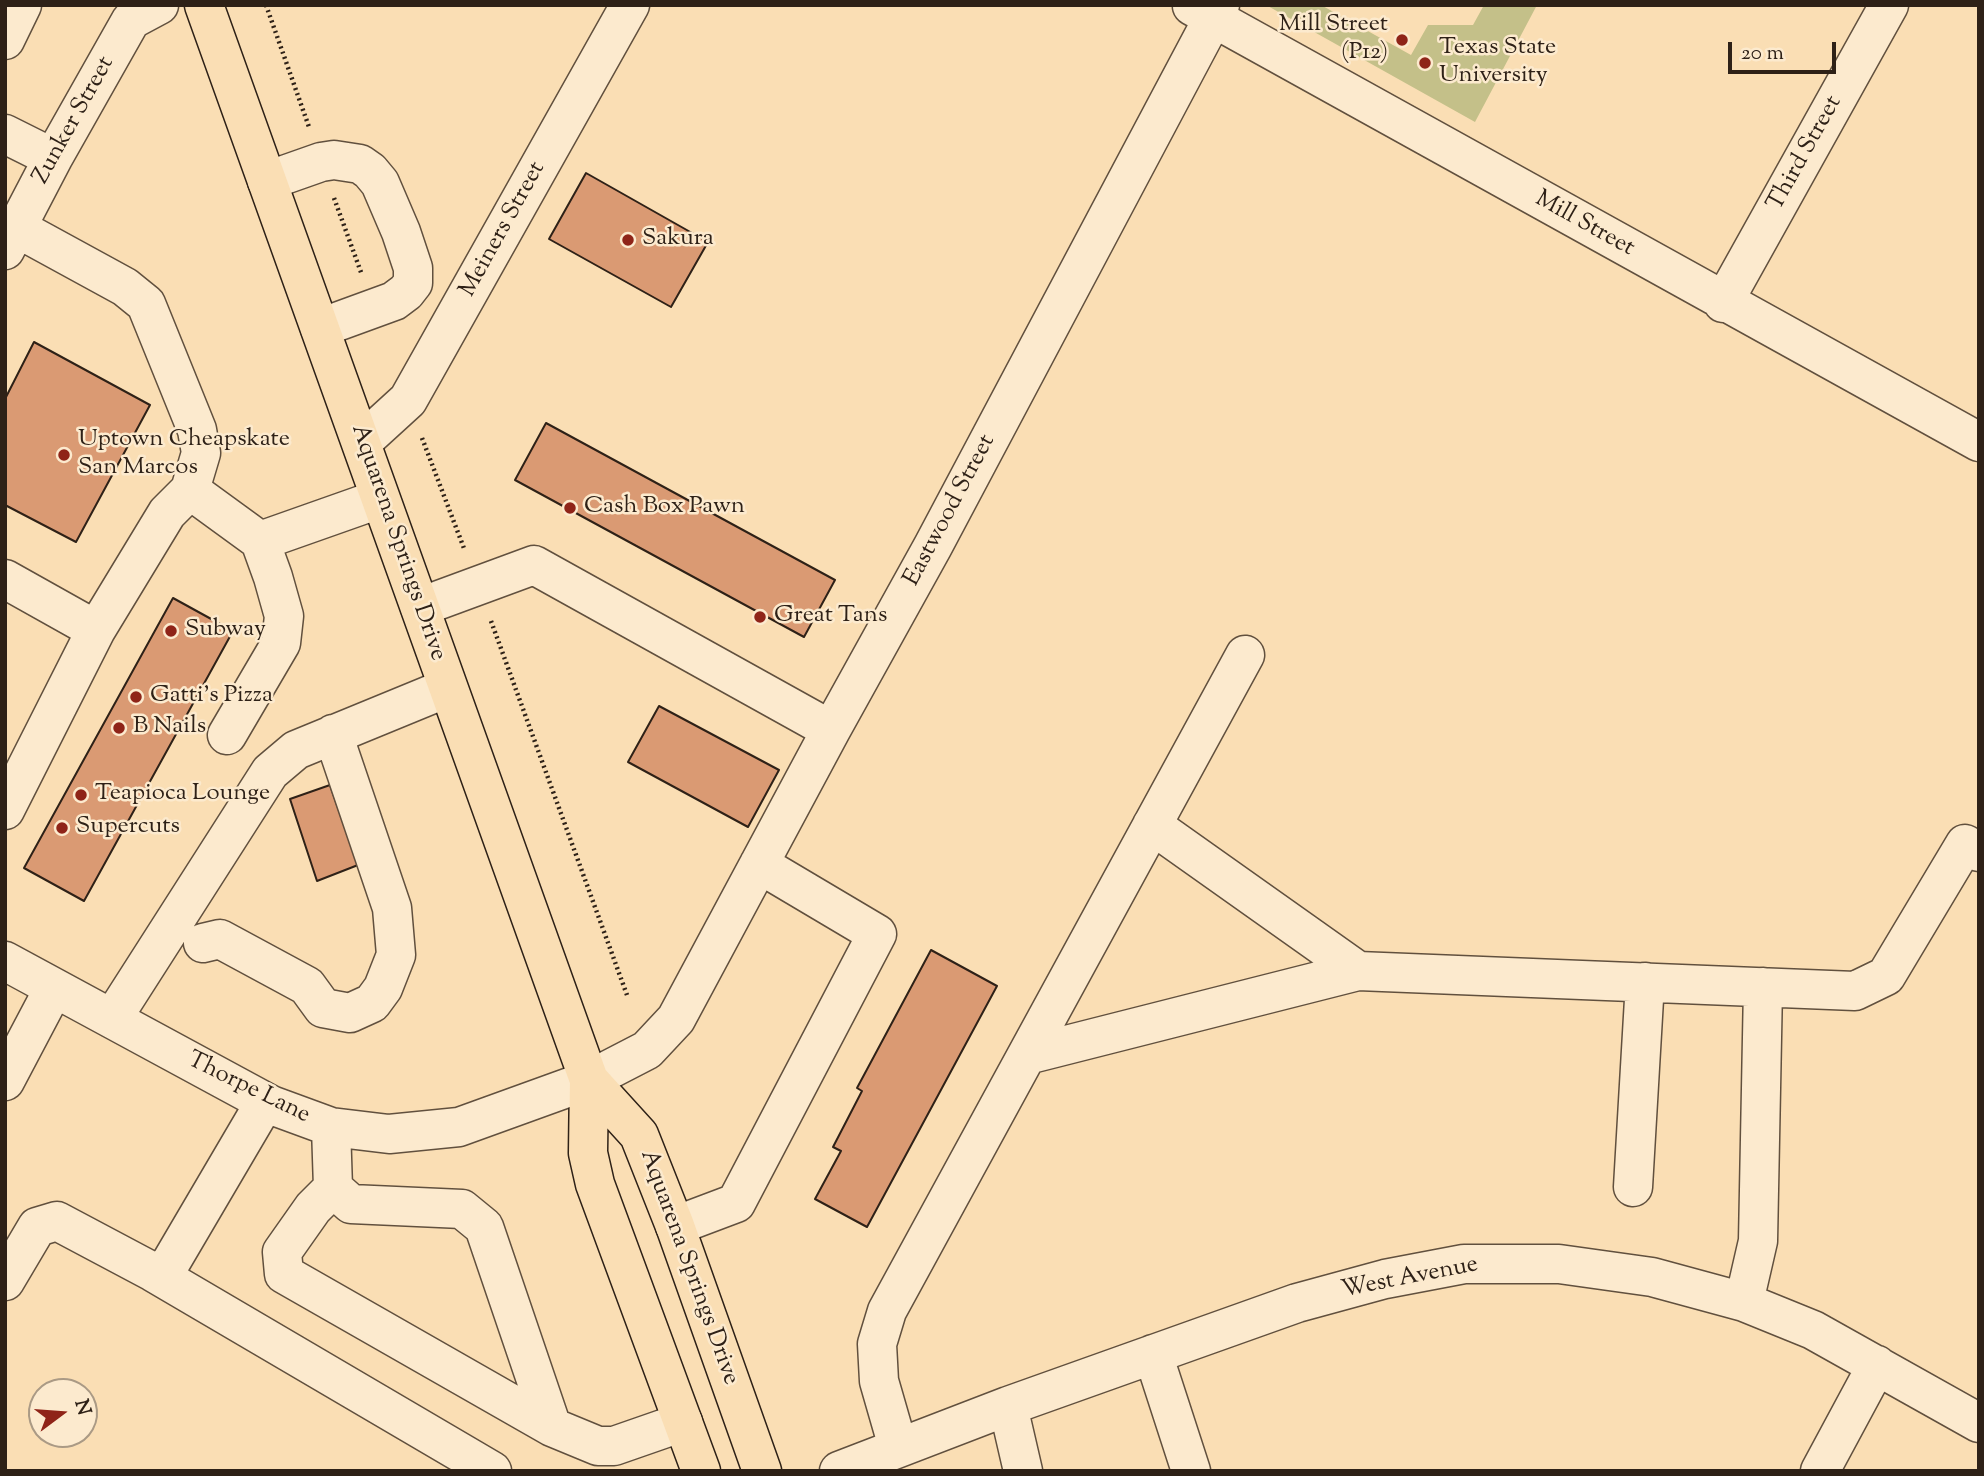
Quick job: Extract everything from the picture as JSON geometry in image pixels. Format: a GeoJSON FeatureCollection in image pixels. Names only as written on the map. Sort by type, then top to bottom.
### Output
{"type":"FeatureCollection","features":[{"type":"Feature","properties":{"kind":"main road","name":"Aquarena Springs Drive"},"geometry":{"type":"LineString","coordinates":[[204,5],[589,1080],[588,1153],[595,1184],[701,1471]]}},
{"type":"Feature","properties":{"kind":"main road","name":"Aquarena Springs Drive"},"geometry":{"type":"LineString","coordinates":[[589,1080],[639,1135],[675,1226],[762,1471]]}},
{"type":"Feature","properties":{"kind":"street"},"geometry":{"type":"LineString","coordinates":[[5,40],[22,5]]}},
{"type":"Feature","properties":{"kind":"street","name":"Zunker Street"},"geometry":{"type":"LineString","coordinates":[[11,239],[131,20],[159,5]]}},
{"type":"Feature","properties":{"kind":"street","name":"Meiners Street"},"geometry":{"type":"LineString","coordinates":[[362,442],[408,400],[630,5]]}},
{"type":"Feature","properties":{"kind":"street","name":"Third Street"},"geometry":{"type":"LineString","coordinates":[[1723,303],[1889,5]]}},
{"type":"Feature","properties":{"kind":"street","name":"Mill Street"},"geometry":{"type":"LineString","coordinates":[[1208,9],[1723,303],[1979,442]]}},
{"type":"Feature","properties":{"kind":"street","name":"Eastwood Street"},"geometry":{"type":"LineString","coordinates":[[589,1080],[647,1050],[676,1019],[933,546],[1208,9]]}},
{"type":"Feature","properties":{"kind":"street"},"geometry":{"type":"LineString","coordinates":[[5,134],[53,158]]}},
{"type":"Feature","properties":{"kind":"street"},"geometry":{"type":"LineString","coordinates":[[267,181],[334,160],[360,164],[370,170],[380,183],[409,256],[413,283]]}},
{"type":"Feature","properties":{"kind":"street"},"geometry":{"type":"LineString","coordinates":[[5,810],[96,630],[167,513],[190,490],[201,453],[197,430],[146,304],[125,287],[11,239]]}},
{"type":"Feature","properties":{"kind":"street"},"geometry":{"type":"LineString","coordinates":[[413,283],[465,299]]}},
{"type":"Feature","properties":{"kind":"street"},"geometry":{"type":"LineString","coordinates":[[320,328],[394,301],[413,283]]}},
{"type":"Feature","properties":{"kind":"street"},"geometry":{"type":"LineString","coordinates":[[190,490],[260,541],[284,616],[281,643],[227,735]]}},
{"type":"Feature","properties":{"kind":"street"},"geometry":{"type":"LineString","coordinates":[[260,541],[379,499]]}},
{"type":"Feature","properties":{"kind":"street"},"geometry":{"type":"LineString","coordinates":[[420,607],[534,565],[831,730]]}},
{"type":"Feature","properties":{"kind":"street"},"geometry":{"type":"LineString","coordinates":[[5,579],[96,630]]}},
{"type":"Feature","properties":{"kind":"street"},"geometry":{"type":"LineString","coordinates":[[898,1447],[878,1381],[877,1344],[887,1311],[1245,655]]}},
{"type":"Feature","properties":{"kind":"street"},"geometry":{"type":"LineString","coordinates":[[112,1019],[188,935],[270,772],[296,750],[447,688]]}},
{"type":"Feature","properties":{"kind":"street"},"geometry":{"type":"LineString","coordinates":[[188,935],[220,939],[307,986],[323,1008],[350,1013],[372,1003],[383,988],[396,955],[392,908],[333,734]]}},
{"type":"Feature","properties":{"kind":"street"},"geometry":{"type":"LineString","coordinates":[[1152,825],[1357,971]]}},
{"type":"Feature","properties":{"kind":"street"},"geometry":{"type":"LineString","coordinates":[[1027,1055],[1357,971],[1855,991],[1885,975],[1965,844],[1979,852]]}},
{"type":"Feature","properties":{"kind":"street"},"geometry":{"type":"LineString","coordinates":[[675,1226],[736,1203],[877,934],[759,864]]}},
{"type":"Feature","properties":{"kind":"street","name":"Thorpe Lane"},"geometry":{"type":"LineString","coordinates":[[5,961],[265,1102],[331,1128],[389,1134],[459,1127],[589,1080]]}},
{"type":"Feature","properties":{"kind":"street"},"geometry":{"type":"LineString","coordinates":[[1633,1187],[1645,982]]}},
{"type":"Feature","properties":{"kind":"street"},"geometry":{"type":"LineString","coordinates":[[1744,1302],[1758,1241],[1763,987]]}},
{"type":"Feature","properties":{"kind":"street"},"geometry":{"type":"LineString","coordinates":[[5,1082],[54,988]]}},
{"type":"Feature","properties":{"kind":"street"},"geometry":{"type":"LineString","coordinates":[[153,1272],[164,1270],[171,1262],[265,1102]]}},
{"type":"Feature","properties":{"kind":"street"},"geometry":{"type":"LineString","coordinates":[[331,1128],[333,1188],[351,1204],[462,1209],[484,1227],[552,1427]]}},
{"type":"Feature","properties":{"kind":"street"},"geometry":{"type":"LineString","coordinates":[[333,1188],[313,1208],[282,1252],[284,1274],[552,1427],[598,1446],[614,1446],[683,1422]]}},
{"type":"Feature","properties":{"kind":"street"},"geometry":{"type":"LineString","coordinates":[[5,1280],[37,1227],[57,1221],[153,1272],[492,1471]]}},
{"type":"Feature","properties":{"kind":"street","name":"West Avenue"},"geometry":{"type":"LineString","coordinates":[[839,1471],[1009,1406],[1297,1303],[1385,1279],[1464,1264],[1559,1264],[1652,1277],[1744,1302],[1813,1330],[1979,1423]]}},
{"type":"Feature","properties":{"kind":"street"},"geometry":{"type":"LineString","coordinates":[[1153,1354],[1191,1471]]}},
{"type":"Feature","properties":{"kind":"street"},"geometry":{"type":"LineString","coordinates":[[1820,1471],[1877,1365]]}},
{"type":"Feature","properties":{"kind":"street"},"geometry":{"type":"LineString","coordinates":[[1009,1406],[1023,1471]]}},
{"type":"Feature","properties":{"kind":"path"},"geometry":{"type":"LineString","coordinates":[[266,5],[373,308]]}},
{"type":"Feature","properties":{"kind":"path"},"geometry":{"type":"LineString","coordinates":[[408,400],[627,995]]}},
{"type":"Feature","properties":{"kind":"shaded area","name":"Texas State University"},"geometry":{"type":"Polygon","coordinates":[[[1266,5],[1321,5],[1411,55],[1428,25],[1473,25],[1484,5],[1537,5],[1475,122],[1266,5]]]}},
{"type":"Feature","properties":{"kind":"building","name":"Sakura"},"geometry":{"type":"Polygon","coordinates":[[[586,173],[708,242],[671,307],[549,239],[586,173]]]}},
{"type":"Feature","properties":{"kind":"building","name":"Uptown Cheapskate San Marcos"},"geometry":{"type":"Polygon","coordinates":[[[34,342],[150,405],[76,542],[5,505],[5,399],[34,342]]]}},
{"type":"Feature","properties":{"kind":"building"},"geometry":{"type":"Polygon","coordinates":[[[546,423],[835,580],[804,637],[515,480],[546,423]]]}},
{"type":"Feature","properties":{"kind":"building"},"geometry":{"type":"Polygon","coordinates":[[[173,598],[233,631],[84,901],[24,868],[173,598]]]}},
{"type":"Feature","properties":{"kind":"building"},"geometry":{"type":"Polygon","coordinates":[[[659,706],[779,770],[748,827],[628,762],[659,706]]]}},
{"type":"Feature","properties":{"kind":"building"},"geometry":{"type":"Polygon","coordinates":[[[330,785],[358,865],[317,881],[290,799],[330,785]]]}},
{"type":"Feature","properties":{"kind":"building"},"geometry":{"type":"Polygon","coordinates":[[[931,950],[997,986],[867,1227],[815,1199],[841,1151],[833,1147],[862,1091],[857,1088],[931,950]]]}},
{"type":"Feature","properties":{"kind":"place","name":"Mill Street (P12)"},"geometry":{"type":"Point","coordinates":[1402,40]}},
{"type":"Feature","properties":{"kind":"place","name":"Texas State University"},"geometry":{"type":"Point","coordinates":[1425,63]}},
{"type":"Feature","properties":{"kind":"place","name":"Sakura"},"geometry":{"type":"Point","coordinates":[628,240]}},
{"type":"Feature","properties":{"kind":"place","name":"Uptown Cheapskate San Marcos"},"geometry":{"type":"Point","coordinates":[64,455]}},
{"type":"Feature","properties":{"kind":"place","name":"Cash Box Pawn"},"geometry":{"type":"Point","coordinates":[570,508]}},
{"type":"Feature","properties":{"kind":"place","name":"Great Tans"},"geometry":{"type":"Point","coordinates":[760,617]}},
{"type":"Feature","properties":{"kind":"place","name":"Subway"},"geometry":{"type":"Point","coordinates":[171,631]}},
{"type":"Feature","properties":{"kind":"place","name":"Gatti's Pizza"},"geometry":{"type":"Point","coordinates":[136,697]}},
{"type":"Feature","properties":{"kind":"place","name":"B Nails"},"geometry":{"type":"Point","coordinates":[119,728]}},
{"type":"Feature","properties":{"kind":"place","name":"Teapioca Lounge"},"geometry":{"type":"Point","coordinates":[81,795]}},
{"type":"Feature","properties":{"kind":"place","name":"Supercuts"},"geometry":{"type":"Point","coordinates":[62,828]}}]}
